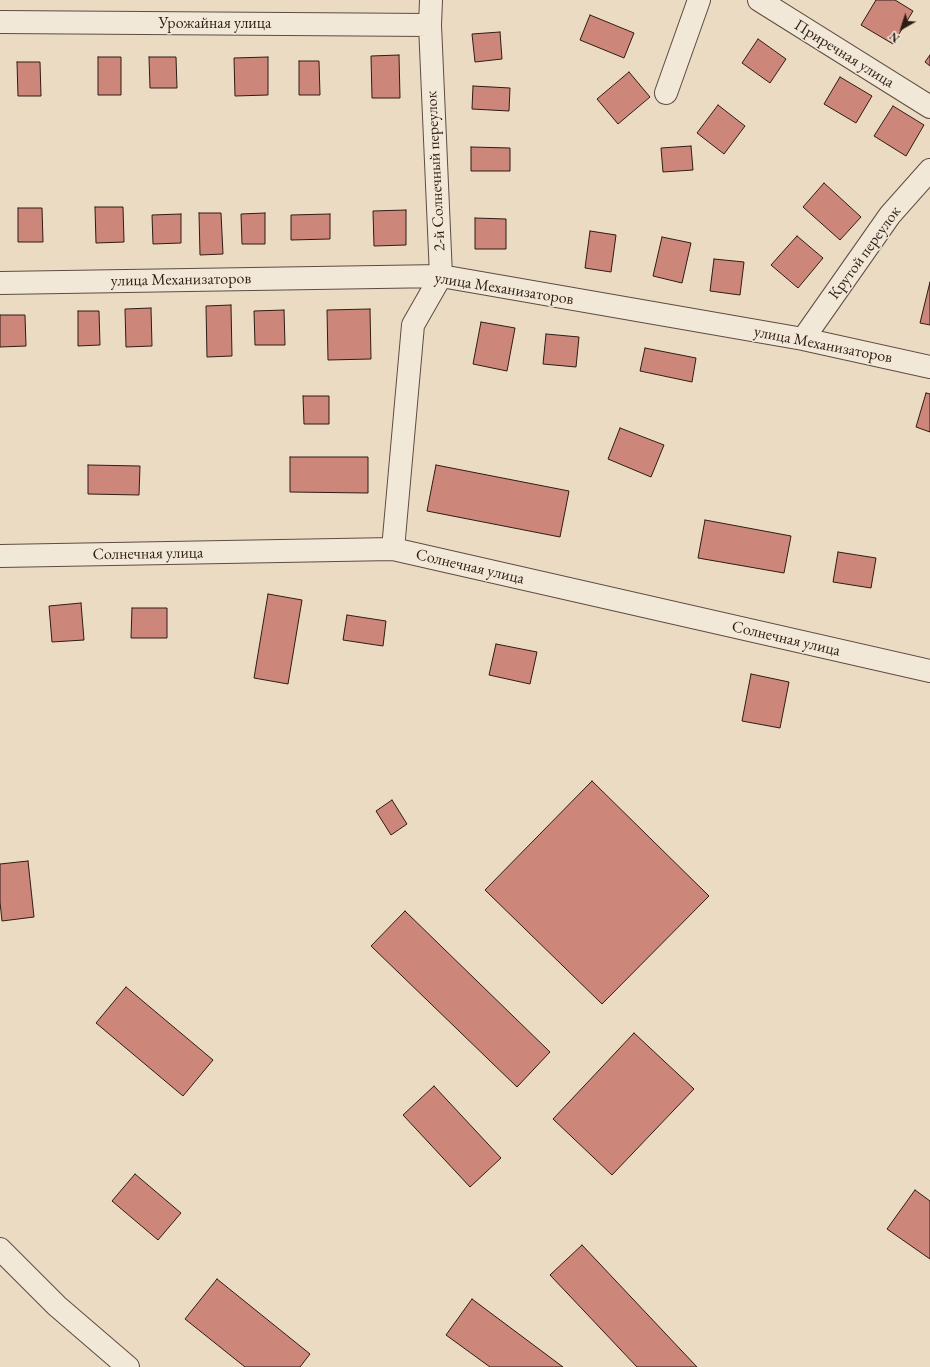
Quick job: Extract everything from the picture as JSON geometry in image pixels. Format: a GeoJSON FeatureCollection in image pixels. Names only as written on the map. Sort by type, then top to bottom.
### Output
{"type":"FeatureCollection","features":[{"type":"Feature","properties":{"kind":"street","name":"2-й Солнечный переулок"},"geometry":{"type":"LineString","coordinates":[[431,0],[430,25],[441,276]]}},
{"type":"Feature","properties":{"kind":"street"},"geometry":{"type":"LineString","coordinates":[[666,93],[699,0]]}},
{"type":"Feature","properties":{"kind":"street","name":"Приречная улица"},"geometry":{"type":"LineString","coordinates":[[759,0],[930,107]]}},
{"type":"Feature","properties":{"kind":"street","name":"Урожайная улица"},"geometry":{"type":"LineString","coordinates":[[0,22],[430,25]]}},
{"type":"Feature","properties":{"kind":"street","name":"Крутой переулок"},"geometry":{"type":"LineString","coordinates":[[803,339],[890,215],[930,170]]}},
{"type":"Feature","properties":{"kind":"street"},"geometry":{"type":"LineString","coordinates":[[393,549],[413,325],[441,276]]}},
{"type":"Feature","properties":{"kind":"street","name":"улица Механизаторов"},"geometry":{"type":"LineString","coordinates":[[0,283],[441,276],[803,339],[930,367]]}},
{"type":"Feature","properties":{"kind":"street","name":"Солнечная улица"},"geometry":{"type":"LineString","coordinates":[[0,556],[393,549],[930,671]]}},
{"type":"Feature","properties":{"kind":"street"},"geometry":{"type":"LineString","coordinates":[[0,1249],[57,1306],[128,1367]]}},
{"type":"Feature","properties":{"kind":"building"},"geometry":{"type":"Polygon","coordinates":[[[876,0],[895,0],[913,11],[893,44],[861,25],[876,0]]]}},
{"type":"Feature","properties":{"kind":"building"},"geometry":{"type":"Polygon","coordinates":[[[590,15],[634,33],[624,58],[580,40],[590,15]]]}},
{"type":"Feature","properties":{"kind":"building"},"geometry":{"type":"Polygon","coordinates":[[[500,32],[502,59],[475,62],[472,34],[500,32]]]}},
{"type":"Feature","properties":{"kind":"building"},"geometry":{"type":"Polygon","coordinates":[[[758,39],[786,59],[770,83],[742,63],[758,39]]]}},
{"type":"Feature","properties":{"kind":"building"},"geometry":{"type":"Polygon","coordinates":[[[399,55],[400,98],[372,98],[371,56],[399,55]]]}},
{"type":"Feature","properties":{"kind":"building"},"geometry":{"type":"Polygon","coordinates":[[[930,55],[930,66],[925,62],[930,55]]]}},
{"type":"Feature","properties":{"kind":"building"},"geometry":{"type":"Polygon","coordinates":[[[98,57],[121,57],[121,95],[98,95],[98,57]]]}},
{"type":"Feature","properties":{"kind":"building"},"geometry":{"type":"Polygon","coordinates":[[[149,57],[176,57],[177,88],[150,88],[149,57]]]}},
{"type":"Feature","properties":{"kind":"building"},"geometry":{"type":"Polygon","coordinates":[[[268,57],[268,95],[235,96],[234,58],[268,57]]]}},
{"type":"Feature","properties":{"kind":"building"},"geometry":{"type":"Polygon","coordinates":[[[299,61],[319,61],[320,95],[299,95],[299,61]]]}},
{"type":"Feature","properties":{"kind":"building"},"geometry":{"type":"Polygon","coordinates":[[[17,62],[40,62],[41,96],[18,96],[17,62]]]}},
{"type":"Feature","properties":{"kind":"building"},"geometry":{"type":"Polygon","coordinates":[[[629,72],[650,97],[618,124],[597,99],[629,72]]]}},
{"type":"Feature","properties":{"kind":"building"},"geometry":{"type":"Polygon","coordinates":[[[840,77],[872,96],[856,123],[824,104],[840,77]]]}},
{"type":"Feature","properties":{"kind":"building"},"geometry":{"type":"Polygon","coordinates":[[[473,86],[510,88],[509,111],[472,109],[473,86]]]}},
{"type":"Feature","properties":{"kind":"building"},"geometry":{"type":"Polygon","coordinates":[[[718,105],[745,126],[724,154],[697,133],[718,105]]]}},
{"type":"Feature","properties":{"kind":"building"},"geometry":{"type":"Polygon","coordinates":[[[893,106],[924,125],[906,156],[874,136],[893,106]]]}},
{"type":"Feature","properties":{"kind":"building"},"geometry":{"type":"Polygon","coordinates":[[[691,146],[693,170],[663,172],[661,148],[691,146]]]}},
{"type":"Feature","properties":{"kind":"building"},"geometry":{"type":"Polygon","coordinates":[[[471,147],[510,148],[510,171],[471,171],[471,147]]]}},
{"type":"Feature","properties":{"kind":"building"},"geometry":{"type":"Polygon","coordinates":[[[824,183],[861,217],[840,240],[803,207],[824,183]]]}},
{"type":"Feature","properties":{"kind":"building"},"geometry":{"type":"Polygon","coordinates":[[[95,207],[123,207],[124,242],[96,243],[95,207]]]}},
{"type":"Feature","properties":{"kind":"building"},"geometry":{"type":"Polygon","coordinates":[[[18,208],[42,208],[43,242],[18,242],[18,208]]]}},
{"type":"Feature","properties":{"kind":"building"},"geometry":{"type":"Polygon","coordinates":[[[406,210],[406,245],[374,246],[373,211],[406,210]]]}},
{"type":"Feature","properties":{"kind":"building"},"geometry":{"type":"Polygon","coordinates":[[[199,213],[221,213],[223,254],[200,255],[199,213]]]}},
{"type":"Feature","properties":{"kind":"building"},"geometry":{"type":"Polygon","coordinates":[[[265,213],[265,244],[242,244],[241,214],[265,213]]]}},
{"type":"Feature","properties":{"kind":"building"},"geometry":{"type":"Polygon","coordinates":[[[181,214],[181,243],[153,244],[152,215],[181,214]]]}},
{"type":"Feature","properties":{"kind":"building"},"geometry":{"type":"Polygon","coordinates":[[[330,214],[330,239],[291,240],[291,215],[330,214]]]}},
{"type":"Feature","properties":{"kind":"building"},"geometry":{"type":"Polygon","coordinates":[[[475,218],[506,219],[506,249],[475,249],[475,218]]]}},
{"type":"Feature","properties":{"kind":"building"},"geometry":{"type":"Polygon","coordinates":[[[590,231],[616,235],[611,272],[585,268],[590,231]]]}},
{"type":"Feature","properties":{"kind":"building"},"geometry":{"type":"Polygon","coordinates":[[[797,236],[823,258],[798,288],[771,265],[797,236]]]}},
{"type":"Feature","properties":{"kind":"building"},"geometry":{"type":"Polygon","coordinates":[[[662,237],[691,243],[682,283],[653,276],[662,237]]]}},
{"type":"Feature","properties":{"kind":"building"},"geometry":{"type":"Polygon","coordinates":[[[714,259],[744,262],[740,295],[710,291],[714,259]]]}},
{"type":"Feature","properties":{"kind":"building"},"geometry":{"type":"Polygon","coordinates":[[[930,282],[930,325],[920,323],[930,282]]]}},
{"type":"Feature","properties":{"kind":"building"},"geometry":{"type":"Polygon","coordinates":[[[231,305],[232,356],[207,357],[206,306],[231,305]]]}},
{"type":"Feature","properties":{"kind":"building"},"geometry":{"type":"Polygon","coordinates":[[[151,308],[152,346],[126,347],[125,309],[151,308]]]}},
{"type":"Feature","properties":{"kind":"building"},"geometry":{"type":"Polygon","coordinates":[[[370,309],[371,359],[328,360],[327,310],[370,309]]]}},
{"type":"Feature","properties":{"kind":"building"},"geometry":{"type":"Polygon","coordinates":[[[284,310],[285,345],[255,345],[254,311],[284,310]]]}},
{"type":"Feature","properties":{"kind":"building"},"geometry":{"type":"Polygon","coordinates":[[[78,311],[99,311],[100,345],[78,346],[78,311]]]}},
{"type":"Feature","properties":{"kind":"building"},"geometry":{"type":"Polygon","coordinates":[[[0,315],[25,315],[26,346],[0,347],[0,315]]]}},
{"type":"Feature","properties":{"kind":"building"},"geometry":{"type":"Polygon","coordinates":[[[481,322],[515,328],[507,371],[473,364],[481,322]]]}},
{"type":"Feature","properties":{"kind":"building"},"geometry":{"type":"Polygon","coordinates":[[[546,334],[579,337],[576,367],[543,364],[546,334]]]}},
{"type":"Feature","properties":{"kind":"building"},"geometry":{"type":"Polygon","coordinates":[[[645,348],[696,358],[692,382],[640,371],[645,348]]]}},
{"type":"Feature","properties":{"kind":"building"},"geometry":{"type":"Polygon","coordinates":[[[926,393],[930,394],[930,432],[916,427],[926,393]]]}},
{"type":"Feature","properties":{"kind":"building"},"geometry":{"type":"Polygon","coordinates":[[[303,396],[329,396],[329,424],[304,424],[303,396]]]}},
{"type":"Feature","properties":{"kind":"building"},"geometry":{"type":"Polygon","coordinates":[[[620,428],[664,445],[651,477],[608,459],[620,428]]]}},
{"type":"Feature","properties":{"kind":"building"},"geometry":{"type":"Polygon","coordinates":[[[290,457],[368,457],[368,493],[290,492],[290,457]]]}},
{"type":"Feature","properties":{"kind":"building"},"geometry":{"type":"Polygon","coordinates":[[[88,465],[140,466],[139,495],[88,494],[88,465]]]}},
{"type":"Feature","properties":{"kind":"building"},"geometry":{"type":"Polygon","coordinates":[[[436,465],[569,491],[560,537],[427,511],[436,465]]]}},
{"type":"Feature","properties":{"kind":"building"},"geometry":{"type":"Polygon","coordinates":[[[705,520],[791,536],[784,573],[698,558],[705,520]]]}},
{"type":"Feature","properties":{"kind":"building"},"geometry":{"type":"Polygon","coordinates":[[[838,552],[876,558],[871,588],[833,582],[838,552]]]}},
{"type":"Feature","properties":{"kind":"building"},"geometry":{"type":"Polygon","coordinates":[[[268,594],[302,600],[288,684],[254,678],[268,594]]]}},
{"type":"Feature","properties":{"kind":"building"},"geometry":{"type":"Polygon","coordinates":[[[81,603],[84,640],[52,642],[49,606],[81,603]]]}},
{"type":"Feature","properties":{"kind":"building"},"geometry":{"type":"Polygon","coordinates":[[[132,608],[167,608],[167,638],[131,638],[132,608]]]}},
{"type":"Feature","properties":{"kind":"building"},"geometry":{"type":"Polygon","coordinates":[[[347,615],[386,621],[383,646],[343,640],[347,615]]]}},
{"type":"Feature","properties":{"kind":"building"},"geometry":{"type":"Polygon","coordinates":[[[496,644],[537,652],[530,684],[489,675],[496,644]]]}},
{"type":"Feature","properties":{"kind":"building"},"geometry":{"type":"Polygon","coordinates":[[[751,674],[789,682],[780,728],[742,721],[751,674]]]}},
{"type":"Feature","properties":{"kind":"building"},"geometry":{"type":"Polygon","coordinates":[[[592,781],[709,896],[602,1004],[485,890],[592,781]]]}},
{"type":"Feature","properties":{"kind":"building"},"geometry":{"type":"Polygon","coordinates":[[[392,800],[407,824],[391,835],[376,811],[392,800]]]}},
{"type":"Feature","properties":{"kind":"building"},"geometry":{"type":"Polygon","coordinates":[[[28,861],[34,917],[2,921],[0,902],[0,864],[28,861]]]}},
{"type":"Feature","properties":{"kind":"building"},"geometry":{"type":"Polygon","coordinates":[[[405,911],[550,1052],[517,1087],[371,946],[405,911]]]}},
{"type":"Feature","properties":{"kind":"building"},"geometry":{"type":"Polygon","coordinates":[[[126,987],[213,1060],[183,1096],[96,1023],[126,987]]]}},
{"type":"Feature","properties":{"kind":"building"},"geometry":{"type":"Polygon","coordinates":[[[634,1033],[694,1089],[612,1175],[553,1119],[634,1033]]]}},
{"type":"Feature","properties":{"kind":"building"},"geometry":{"type":"Polygon","coordinates":[[[434,1086],[501,1158],[470,1187],[403,1115],[434,1086]]]}},
{"type":"Feature","properties":{"kind":"building"},"geometry":{"type":"Polygon","coordinates":[[[135,1174],[181,1213],[158,1240],[112,1201],[135,1174]]]}},
{"type":"Feature","properties":{"kind":"building"},"geometry":{"type":"Polygon","coordinates":[[[915,1190],[930,1201],[930,1259],[887,1229],[915,1190]]]}},
{"type":"Feature","properties":{"kind":"building"},"geometry":{"type":"Polygon","coordinates":[[[582,1245],[697,1367],[637,1367],[550,1275],[582,1245]]]}},
{"type":"Feature","properties":{"kind":"building"},"geometry":{"type":"Polygon","coordinates":[[[217,1279],[310,1354],[300,1367],[245,1367],[185,1319],[217,1279]]]}},
{"type":"Feature","properties":{"kind":"building"},"geometry":{"type":"Polygon","coordinates":[[[472,1299],[563,1367],[490,1367],[446,1335],[472,1299]]]}}]}
